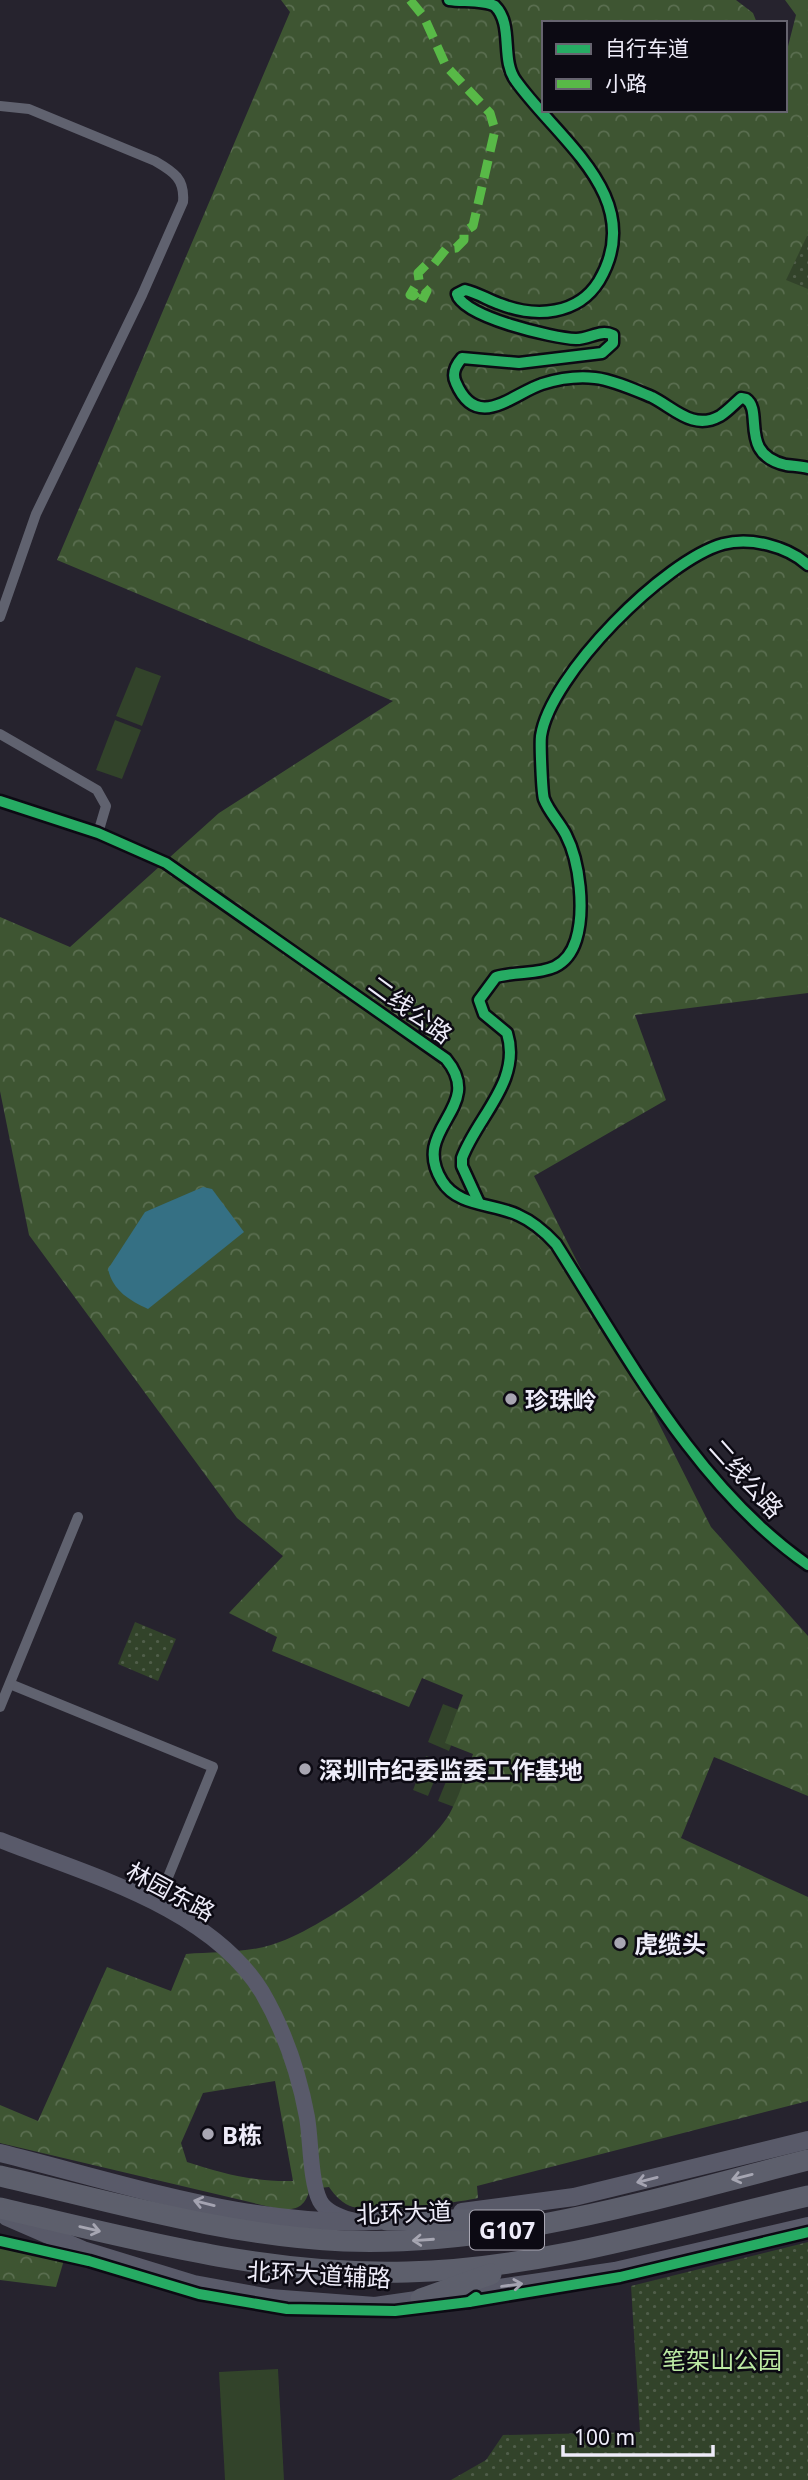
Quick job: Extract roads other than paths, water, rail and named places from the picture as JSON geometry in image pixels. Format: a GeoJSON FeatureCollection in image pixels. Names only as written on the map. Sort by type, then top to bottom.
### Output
{"type":"FeatureCollection","features":[{"type":"Feature","properties":{"kind":"highway","name":"北环大道"},"geometry":{"type":"LineString","coordinates":[[0,2176],[200,2221],[285,2236],[380,2241],[501,2231],[585,2214],[808,2160]]}},
{"type":"Feature","properties":{"kind":"highway","name":"G107"},"geometry":{"type":"LineString","coordinates":[[0,2208],[201,2254],[285,2267],[408,2272],[482,2267],[555,2254],[808,2196]]}},
{"type":"Feature","properties":{"kind":"highway"},"geometry":{"type":"LineString","coordinates":[[387,2220],[450,2222],[585,2214]]}},
{"type":"Feature","properties":{"kind":"highway"},"geometry":{"type":"LineString","coordinates":[[421,2299],[555,2254]]}},
{"type":"Feature","properties":{"kind":"main road"},"geometry":{"type":"LineString","coordinates":[[200,2221],[271,2217],[387,2220],[574,2197],[808,2140]]}},
{"type":"Feature","properties":{"kind":"main road"},"geometry":{"type":"LineString","coordinates":[[0,2153],[271,2217]]}},
{"type":"Feature","properties":{"kind":"main road","name":"北环大道辅路"},"geometry":{"type":"LineString","coordinates":[[0,2215],[115,2261],[234,2293],[316,2303],[375,2306],[615,2270],[808,2226]]}},
{"type":"Feature","properties":{"kind":"street"},"geometry":{"type":"LineString","coordinates":[[0,106],[29,109],[155,161],[180,179],[184,191],[183,202],[142,295],[36,513],[0,617]]}},
{"type":"Feature","properties":{"kind":"street"},"geometry":{"type":"LineString","coordinates":[[0,734],[97,790],[106,806],[98,833],[0,801]]}},
{"type":"Feature","properties":{"kind":"street","name":"二线公路"},"geometry":{"type":"LineString","coordinates":[[98,833],[166,863],[446,1059],[460,1085],[453,1106],[436,1137],[433,1151],[435,1167],[444,1185],[454,1195],[465,1200],[503,1209],[542,1229],[556,1244],[634,1366],[712,1476],[766,1532],[808,1565]]}},
{"type":"Feature","properties":{"kind":"street"},"geometry":{"type":"LineString","coordinates":[[0,1707],[78,1517]]}},
{"type":"Feature","properties":{"kind":"street"},"geometry":{"type":"LineString","coordinates":[[10,1684],[213,1767],[157,1904]]}},
{"type":"Feature","properties":{"kind":"street","name":"林园东路"},"geometry":{"type":"LineString","coordinates":[[0,1840],[157,1904],[188,1921],[235,1956],[262,1992],[284,2038],[299,2081],[318,2194]]}},
{"type":"Feature","properties":{"kind":"street"},"geometry":{"type":"LineString","coordinates":[[299,2219],[315,2209],[318,2194]]}},
{"type":"Feature","properties":{"kind":"street"},"geometry":{"type":"LineString","coordinates":[[318,2194],[330,2211],[357,2221]]}},
{"type":"Feature","properties":{"kind":"water"},"geometry":{"type":"Polygon","coordinates":[[[203,1187],[212,1189],[244,1232],[148,1309],[128,1298],[118,1289],[108,1269],[145,1212],[203,1187]]]}},
{"type":"Feature","properties":{"kind":"place","name":"珍珠岭"},"geometry":{"type":"Point","coordinates":[511,1399]}},
{"type":"Feature","properties":{"kind":"place","name":"深圳市纪委监委工作基地"},"geometry":{"type":"Point","coordinates":[305,1769]}},
{"type":"Feature","properties":{"kind":"place","name":"虎缆头"},"geometry":{"type":"Point","coordinates":[620,1943]}},
{"type":"Feature","properties":{"kind":"place","name":"B栋"},"geometry":{"type":"Point","coordinates":[208,2134]}},
{"type":"Feature","properties":{"kind":"park label","name":"笔架山公园"},"geometry":{"type":"Point","coordinates":[722,2359]}}]}
